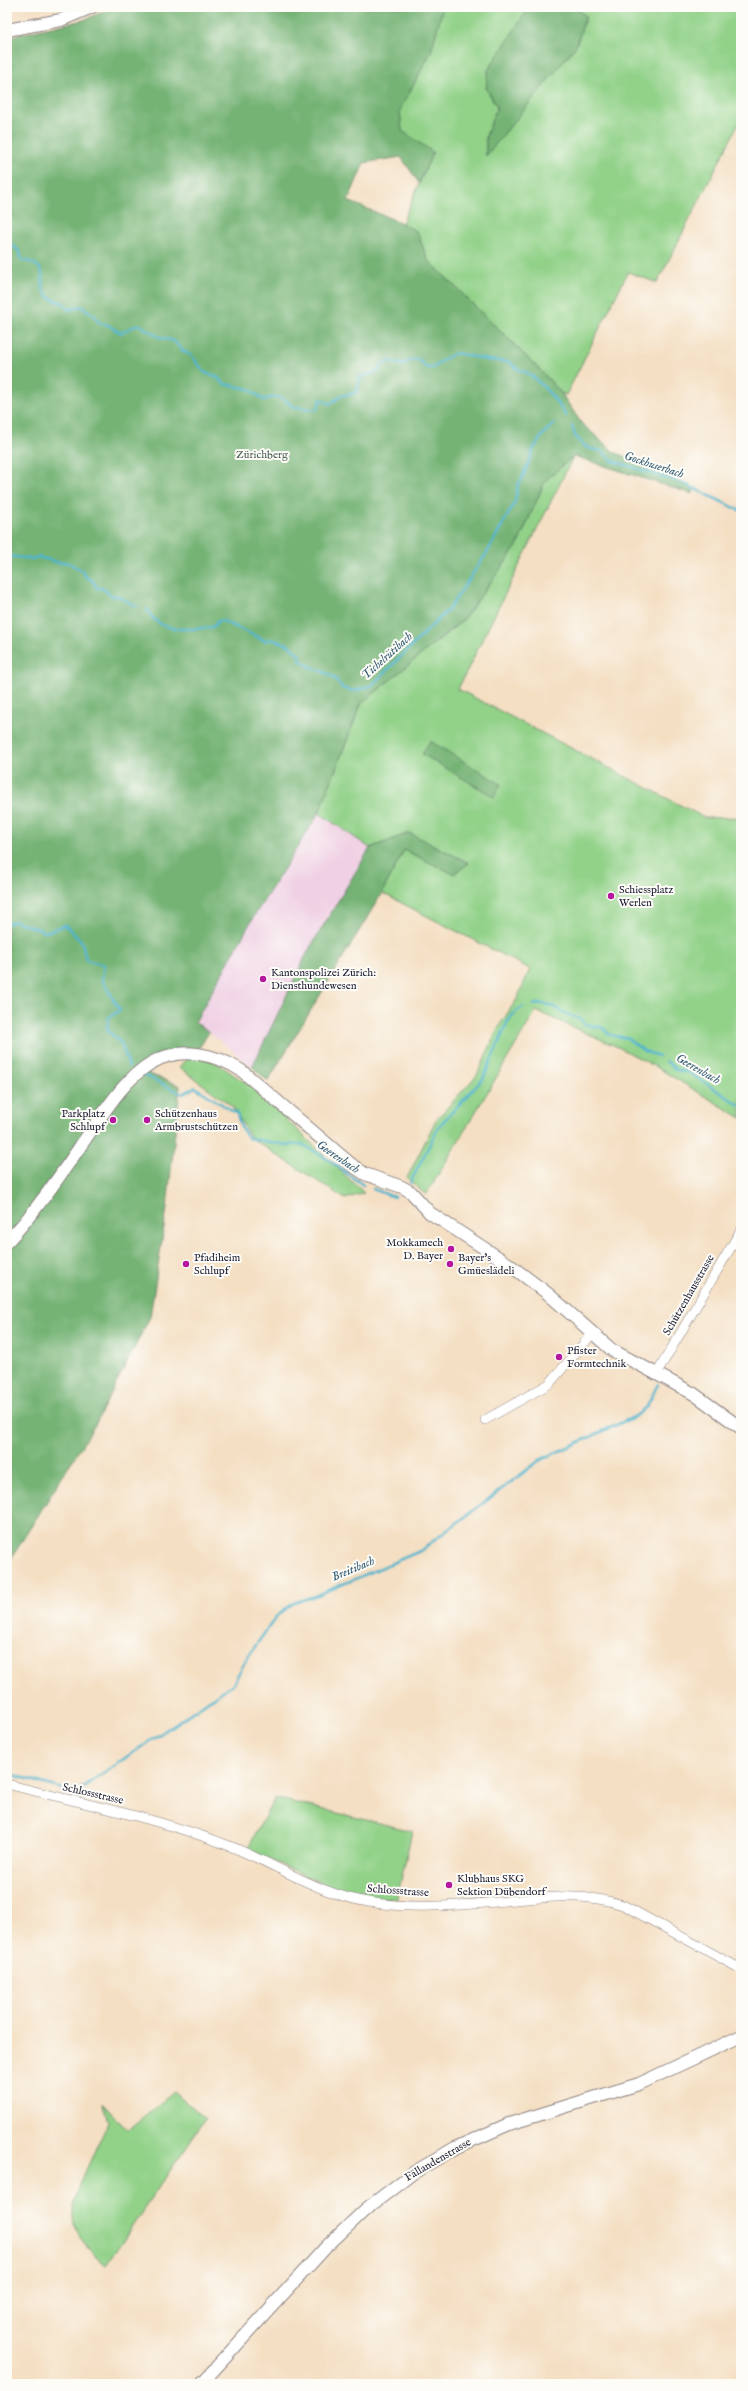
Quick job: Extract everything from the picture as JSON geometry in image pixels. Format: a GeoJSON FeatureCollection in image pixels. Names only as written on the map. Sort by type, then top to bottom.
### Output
{"type":"FeatureCollection","features":[{"type":"Feature","properties":{"kind":"street"},"geometry":{"type":"LineString","coordinates":[[7,30],[62,20],[92,7]]}},
{"type":"Feature","properties":{"kind":"street"},"geometry":{"type":"LineString","coordinates":[[7,1242],[33,1214],[107,1109],[141,1071],[151,1063],[173,1055],[188,1053],[206,1055],[220,1059],[242,1071],[365,1174],[411,1192],[430,1213],[472,1238],[513,1267],[547,1293],[592,1334],[622,1356],[658,1373],[694,1394],[741,1428]]}},
{"type":"Feature","properties":{"kind":"street","name":"Schützenhausstrasse"},"geometry":{"type":"LineString","coordinates":[[658,1373],[741,1230]]}},
{"type":"Feature","properties":{"kind":"street"},"geometry":{"type":"LineString","coordinates":[[485,1420],[548,1384],[592,1334]]}},
{"type":"Feature","properties":{"kind":"street","name":"Schlossstrasse"},"geometry":{"type":"LineString","coordinates":[[7,1784],[124,1813],[202,1837],[232,1847],[327,1891],[369,1902],[437,1905],[559,1896],[580,1896],[613,1902],[623,1905],[741,1969]]}},
{"type":"Feature","properties":{"kind":"street","name":"Fällandenstrasse"},"geometry":{"type":"LineString","coordinates":[[201,2384],[326,2246],[366,2209],[413,2173],[456,2148],[509,2124],[639,2084],[741,2036]]}},
{"type":"Feature","properties":{"kind":"shaded area"},"geometry":{"type":"Polygon","coordinates":[[[319,814],[370,848],[308,951],[252,1067],[209,1032],[195,1023],[253,918],[319,814]]]}},
{"type":"Feature","properties":{"kind":"green space","name":"Zürichberg"},"geometry":{"type":"Polygon","coordinates":[[[115,7],[443,7],[431,52],[400,110],[402,131],[433,152],[419,183],[401,157],[364,163],[348,201],[402,223],[417,232],[428,260],[542,372],[561,393],[582,424],[614,452],[695,488],[692,494],[574,456],[545,481],[517,546],[464,619],[361,704],[319,813],[253,918],[195,1022],[209,1032],[196,1053],[161,1063],[147,1073],[180,1086],[167,1208],[150,1317],[96,1423],[7,1565],[7,37],[83,20],[115,7]]]}},
{"type":"Feature","properties":{"kind":"green space"},"geometry":{"type":"Polygon","coordinates":[[[443,7],[484,7],[490,9],[538,7],[524,15],[486,88],[497,107],[486,136],[486,156],[576,46],[586,16],[573,7],[741,7],[741,126],[738,125],[657,283],[628,272],[566,395],[561,393],[542,372],[428,260],[417,232],[402,223],[433,152],[402,131],[400,110],[431,52],[443,7]]]}},
{"type":"Feature","properties":{"kind":"green space"},"geometry":{"type":"Polygon","coordinates":[[[538,7],[573,7],[586,16],[576,46],[486,156],[486,136],[497,107],[486,88],[488,70],[524,15],[538,7]]]}},
{"type":"Feature","properties":{"kind":"green space"},"geometry":{"type":"Polygon","coordinates":[[[574,455],[458,689],[705,818],[741,817],[741,1118],[658,1068],[620,1048],[536,1011],[426,1195],[407,1178],[436,1120],[477,1075],[499,1026],[517,999],[530,969],[382,893],[404,850],[454,874],[469,863],[409,833],[370,848],[319,813],[361,704],[464,619],[517,546],[545,481],[574,455]],[[430,741],[494,797],[500,784],[430,741]]]}},
{"type":"Feature","properties":{"kind":"green space"},"geometry":{"type":"Polygon","coordinates":[[[430,741],[501,784],[494,797],[422,754],[430,741]]]}},
{"type":"Feature","properties":{"kind":"green space"},"geometry":{"type":"Polygon","coordinates":[[[409,833],[469,863],[454,874],[404,850],[382,893],[268,1081],[252,1067],[308,951],[370,848],[409,833]]]}},
{"type":"Feature","properties":{"kind":"green space"},"geometry":{"type":"Polygon","coordinates":[[[189,1056],[215,1062],[252,1087],[364,1193],[345,1199],[251,1138],[232,1106],[179,1067],[189,1056]]]}},
{"type":"Feature","properties":{"kind":"green space"},"geometry":{"type":"Polygon","coordinates":[[[275,1798],[412,1831],[397,1899],[364,1897],[336,1890],[247,1849],[275,1798]]]}},
{"type":"Feature","properties":{"kind":"green space"},"geometry":{"type":"Polygon","coordinates":[[[174,2092],[205,2119],[106,2265],[94,2255],[84,2243],[78,2233],[74,2220],[75,2206],[83,2177],[108,2121],[102,2103],[127,2130],[174,2092]]]}},
{"type":"Feature","properties":{"kind":"waterway","name":"Gockhuserbach"},"geometry":{"type":"LineString","coordinates":[[7,243],[10,243],[19,251],[22,260],[38,266],[41,271],[45,292],[52,299],[62,302],[69,310],[81,306],[94,315],[100,324],[106,324],[121,333],[138,324],[159,337],[174,341],[183,351],[191,355],[205,373],[216,376],[224,384],[249,389],[264,400],[276,397],[283,399],[293,407],[317,409],[321,399],[330,404],[342,395],[357,392],[360,377],[376,372],[383,364],[390,361],[403,365],[411,360],[418,359],[427,368],[433,368],[444,359],[456,353],[488,360],[510,362],[516,368],[530,375],[542,386],[555,400],[566,416]]}},
{"type":"Feature","properties":{"kind":"waterway","name":"Tichelrütibach"},"geometry":{"type":"LineString","coordinates":[[147,609],[152,617],[167,627],[195,629],[213,627],[218,621],[223,621],[266,641],[270,639],[287,644],[300,655],[300,660],[333,677],[342,688],[354,691],[371,686],[449,609],[488,551],[515,502],[518,484],[522,479],[534,448],[544,433],[554,424]]}},
{"type":"Feature","properties":{"kind":"waterway","name":"Gockhuserbach"},"geometry":{"type":"LineString","coordinates":[[572,426],[575,436],[587,448],[602,451],[613,461],[683,483],[741,511]]}},
{"type":"Feature","properties":{"kind":"waterway","name":"Tichelrütibach"},"geometry":{"type":"LineString","coordinates":[[7,556],[32,559],[38,557],[60,563],[67,562],[83,571],[85,576],[92,580],[97,588],[102,588],[112,596],[118,596],[137,607]]}},
{"type":"Feature","properties":{"kind":"waterway","name":"Geerenbach"},"geometry":{"type":"LineString","coordinates":[[7,924],[15,921],[46,932],[65,925],[82,942],[86,960],[104,965],[102,980],[120,1010],[108,1018],[107,1030],[121,1043],[129,1066]]}},
{"type":"Feature","properties":{"kind":"waterway","name":"Geerenbach"},"geometry":{"type":"LineString","coordinates":[[534,1005],[546,1004],[552,1006],[575,1018],[581,1019],[584,1024],[603,1028],[610,1035],[627,1038],[644,1051],[659,1056]]}},
{"type":"Feature","properties":{"kind":"waterway","name":"Geerenbach"},"geometry":{"type":"LineString","coordinates":[[410,1183],[439,1126],[483,1079],[508,1021],[515,1012],[523,1007]]}},
{"type":"Feature","properties":{"kind":"waterway","name":"Geerenbach"},"geometry":{"type":"LineString","coordinates":[[666,1061],[676,1070],[690,1073],[741,1106]]}},
{"type":"Feature","properties":{"kind":"waterway","name":"Geerenbach"},"geometry":{"type":"LineString","coordinates":[[142,1074],[183,1094],[195,1087],[237,1114],[241,1127],[248,1138],[287,1145],[302,1144],[329,1160],[363,1185]]}},
{"type":"Feature","properties":{"kind":"waterway","name":"Geerenbach"},"geometry":{"type":"LineString","coordinates":[[373,1189],[394,1197]]}},
{"type":"Feature","properties":{"kind":"waterway","name":"Breitibach"},"geometry":{"type":"LineString","coordinates":[[73,1790],[77,1791],[233,1684],[247,1658],[278,1614],[294,1603],[320,1594],[420,1551],[540,1460],[636,1416],[647,1406],[658,1384]]}},
{"type":"Feature","properties":{"kind":"waterway","name":"Breitibach"},"geometry":{"type":"LineString","coordinates":[[7,1773],[62,1789]]}},
{"type":"Feature","properties":{"kind":"place","name":"Schiessplatz Werlen"},"geometry":{"type":"Point","coordinates":[611,896]}},
{"type":"Feature","properties":{"kind":"place","name":"Kantonspolizei Zürich: Diensthundewesen"},"geometry":{"type":"Point","coordinates":[263,979]}},
{"type":"Feature","properties":{"kind":"place","name":"Parkplatz Schlupf"},"geometry":{"type":"Point","coordinates":[113,1120]}},
{"type":"Feature","properties":{"kind":"place","name":"Schützenhaus Armbrustschützen"},"geometry":{"type":"Point","coordinates":[147,1120]}},
{"type":"Feature","properties":{"kind":"place","name":"Mokkamech D. Bayer"},"geometry":{"type":"Point","coordinates":[451,1249]}},
{"type":"Feature","properties":{"kind":"place","name":"Pfadiheim Schlupf"},"geometry":{"type":"Point","coordinates":[186,1264]}},
{"type":"Feature","properties":{"kind":"place","name":"Bayer's Gmüeslädeli"},"geometry":{"type":"Point","coordinates":[450,1264]}},
{"type":"Feature","properties":{"kind":"place","name":"Pfister Formtechnik"},"geometry":{"type":"Point","coordinates":[559,1357]}},
{"type":"Feature","properties":{"kind":"place","name":"Klubhaus SKG Sektion Dübendorf"},"geometry":{"type":"Point","coordinates":[449,1885]}}]}
